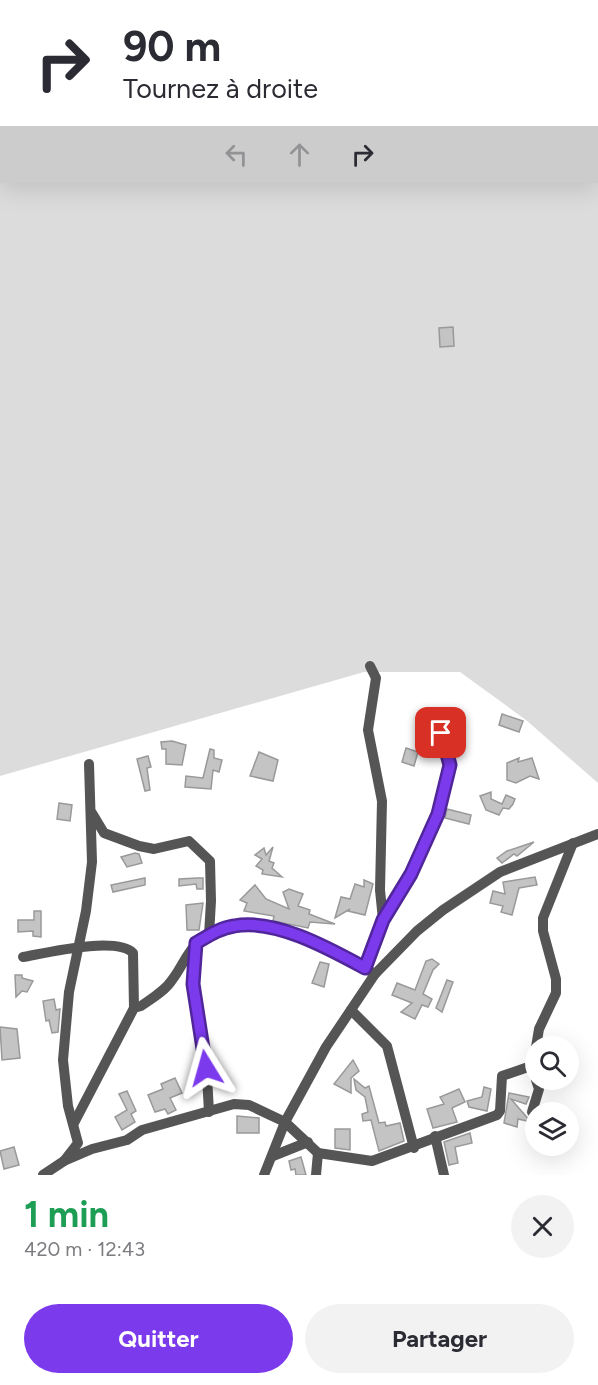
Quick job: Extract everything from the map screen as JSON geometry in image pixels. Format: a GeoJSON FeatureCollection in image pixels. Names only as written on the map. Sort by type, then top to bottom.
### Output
{"type":"FeatureCollection","features":[{"type":"Feature","properties":{"kind":"street"},"geometry":{"type":"LineString","coordinates":[[370,666],[376,678],[368,730],[382,801],[380,890],[383,920]]}},
{"type":"Feature","properties":{"kind":"street"},"geometry":{"type":"LineString","coordinates":[[264,1175],[285,1122],[326,1047],[351,1010],[370,971],[383,920],[411,874],[438,814],[450,765],[441,733]]}},
{"type":"Feature","properties":{"kind":"street"},"geometry":{"type":"LineString","coordinates":[[64,1161],[78,1143],[68,1106],[63,1060],[76,947],[86,911],[91,870],[92,813],[89,764]]}},
{"type":"Feature","properties":{"kind":"street"},"geometry":{"type":"LineString","coordinates":[[92,813],[104,833],[113,837],[154,849],[189,841],[210,861],[209,935]]}},
{"type":"Feature","properties":{"kind":"street"},"geometry":{"type":"LineString","coordinates":[[370,971],[443,910],[500,872],[598,834]]}},
{"type":"Feature","properties":{"kind":"street"},"geometry":{"type":"LineString","coordinates":[[538,1036],[556,993],[556,980],[543,931],[543,918],[573,843]]}},
{"type":"Feature","properties":{"kind":"street"},"geometry":{"type":"LineString","coordinates":[[134,1008],[141,1006],[171,983],[196,943],[209,935],[235,926],[251,925],[324,945],[370,971]]}},
{"type":"Feature","properties":{"kind":"street"},"geometry":{"type":"LineString","coordinates":[[196,943],[193,984],[206,1058],[209,1112]]}},
{"type":"Feature","properties":{"kind":"street"},"geometry":{"type":"LineString","coordinates":[[23,957],[76,947],[123,947],[130,950],[134,959],[134,1008],[74,1123]]}},
{"type":"Feature","properties":{"kind":"street"},"geometry":{"type":"LineString","coordinates":[[351,1010],[387,1046],[414,1148]]}},
{"type":"Feature","properties":{"kind":"street"},"geometry":{"type":"LineString","coordinates":[[43,1175],[64,1161],[92,1149],[127,1140],[142,1130],[243,1104],[285,1122],[318,1153],[372,1161],[414,1148],[435,1136],[496,1115],[500,1111],[503,1075],[525,1068]]}},
{"type":"Feature","properties":{"kind":"street"},"geometry":{"type":"LineString","coordinates":[[435,1136],[444,1175]]}},
{"type":"Feature","properties":{"kind":"street"},"geometry":{"type":"LineString","coordinates":[[273,1156],[308,1142]]}},
{"type":"Feature","properties":{"kind":"street"},"geometry":{"type":"LineString","coordinates":[[316,1175],[318,1153]]}},
{"type":"Feature","properties":{"kind":"shaded area"},"geometry":{"type":"Polygon","coordinates":[[[0,183],[598,183],[598,783],[526,720],[460,672],[364,672],[0,776],[0,183]]]}},
{"type":"Feature","properties":{"kind":"building"},"geometry":{"type":"Polygon","coordinates":[[[453,327],[454,346],[440,347],[439,328],[453,327]]]}},
{"type":"Feature","properties":{"kind":"building"},"geometry":{"type":"Polygon","coordinates":[[[502,714],[523,721],[519,732],[499,725],[502,714]]]}},
{"type":"Feature","properties":{"kind":"building"},"geometry":{"type":"Polygon","coordinates":[[[172,741],[186,745],[182,765],[166,764],[166,749],[162,749],[161,742],[172,741]]]}},
{"type":"Feature","properties":{"kind":"building"},"geometry":{"type":"Polygon","coordinates":[[[406,748],[418,752],[414,766],[402,762],[406,748]]]}},
{"type":"Feature","properties":{"kind":"building"},"geometry":{"type":"Polygon","coordinates":[[[210,749],[214,750],[214,758],[222,760],[219,772],[213,770],[211,789],[185,787],[186,776],[203,778],[210,749]]]}},
{"type":"Feature","properties":{"kind":"building"},"geometry":{"type":"Polygon","coordinates":[[[259,752],[278,760],[273,781],[250,776],[259,752]]]}},
{"type":"Feature","properties":{"kind":"building"},"geometry":{"type":"Polygon","coordinates":[[[148,756],[151,767],[147,768],[150,790],[145,791],[137,759],[148,756]]]}},
{"type":"Feature","properties":{"kind":"building"},"geometry":{"type":"Polygon","coordinates":[[[519,758],[518,762],[532,758],[539,779],[530,776],[516,783],[507,780],[507,763],[519,758]]]}},
{"type":"Feature","properties":{"kind":"building"},"geometry":{"type":"Polygon","coordinates":[[[491,792],[491,799],[502,804],[506,795],[515,799],[513,804],[509,809],[503,808],[499,815],[486,810],[480,796],[491,792]]]}},
{"type":"Feature","properties":{"kind":"building"},"geometry":{"type":"Polygon","coordinates":[[[59,803],[72,805],[70,821],[57,819],[59,803]]]}},
{"type":"Feature","properties":{"kind":"building"},"geometry":{"type":"Polygon","coordinates":[[[447,809],[471,815],[469,824],[445,818],[447,809]]]}},
{"type":"Feature","properties":{"kind":"building"},"geometry":{"type":"Polygon","coordinates":[[[534,842],[517,856],[514,854],[502,863],[497,858],[507,851],[534,842]]]}},
{"type":"Feature","properties":{"kind":"building"},"geometry":{"type":"Polygon","coordinates":[[[273,847],[269,861],[274,863],[272,868],[282,877],[262,874],[263,870],[256,866],[262,859],[255,855],[264,848],[266,855],[273,847]]]}},
{"type":"Feature","properties":{"kind":"building"},"geometry":{"type":"Polygon","coordinates":[[[139,854],[142,863],[127,867],[121,857],[139,854]]]}},
{"type":"Feature","properties":{"kind":"building"},"geometry":{"type":"Polygon","coordinates":[[[535,877],[537,885],[519,888],[512,915],[501,912],[503,906],[490,903],[493,891],[505,894],[503,882],[535,877]]]}},
{"type":"Feature","properties":{"kind":"building"},"geometry":{"type":"Polygon","coordinates":[[[145,878],[145,885],[113,892],[111,885],[145,878]]]}},
{"type":"Feature","properties":{"kind":"building"},"geometry":{"type":"Polygon","coordinates":[[[203,878],[203,889],[197,889],[196,884],[179,886],[179,879],[203,878]]]}},
{"type":"Feature","properties":{"kind":"building"},"geometry":{"type":"Polygon","coordinates":[[[364,880],[373,884],[365,915],[348,911],[350,909],[335,918],[341,897],[350,899],[355,884],[364,887],[364,880]]]}},
{"type":"Feature","properties":{"kind":"building"},"geometry":{"type":"Polygon","coordinates":[[[255,885],[266,899],[289,909],[283,892],[289,889],[303,894],[298,906],[310,910],[309,914],[335,924],[310,922],[308,928],[273,921],[274,916],[244,911],[247,903],[240,900],[255,885]]]}},
{"type":"Feature","properties":{"kind":"building"},"geometry":{"type":"Polygon","coordinates":[[[203,903],[199,930],[187,930],[186,905],[203,903]]]}},
{"type":"Feature","properties":{"kind":"building"},"geometry":{"type":"Polygon","coordinates":[[[34,911],[41,911],[41,937],[33,936],[33,931],[18,932],[18,920],[34,920],[34,911]]]}},
{"type":"Feature","properties":{"kind":"building"},"geometry":{"type":"Polygon","coordinates":[[[432,959],[439,964],[433,970],[423,994],[432,999],[428,1007],[422,1005],[415,1019],[401,1012],[412,1003],[392,995],[397,983],[415,990],[426,961],[432,959]]]}},
{"type":"Feature","properties":{"kind":"building"},"geometry":{"type":"Polygon","coordinates":[[[320,962],[329,964],[324,987],[312,983],[320,962]]]}},
{"type":"Feature","properties":{"kind":"building"},"geometry":{"type":"Polygon","coordinates":[[[15,975],[22,975],[22,978],[33,981],[27,992],[22,991],[16,997],[15,975]]]}},
{"type":"Feature","properties":{"kind":"building"},"geometry":{"type":"Polygon","coordinates":[[[447,980],[453,982],[442,1012],[436,1008],[447,980]]]}},
{"type":"Feature","properties":{"kind":"building"},"geometry":{"type":"Polygon","coordinates":[[[54,999],[56,1010],[60,1009],[58,1032],[52,1033],[49,1020],[46,1021],[43,1001],[54,999]]]}},
{"type":"Feature","properties":{"kind":"building"},"geometry":{"type":"Polygon","coordinates":[[[0,1027],[17,1029],[20,1058],[2,1060],[0,1027]]]}},
{"type":"Feature","properties":{"kind":"building"},"geometry":{"type":"Polygon","coordinates":[[[353,1060],[359,1071],[351,1078],[351,1093],[334,1084],[353,1060]]]}},
{"type":"Feature","properties":{"kind":"building"},"geometry":{"type":"Polygon","coordinates":[[[175,1078],[182,1093],[170,1098],[176,1110],[168,1114],[165,1109],[155,1112],[148,1095],[163,1089],[161,1084],[175,1078]]]}},
{"type":"Feature","properties":{"kind":"building"},"geometry":{"type":"Polygon","coordinates":[[[354,1079],[365,1088],[369,1086],[379,1123],[385,1122],[386,1126],[400,1123],[404,1141],[379,1151],[371,1120],[363,1121],[362,1114],[368,1112],[365,1097],[356,1090],[354,1079]]]}},
{"type":"Feature","properties":{"kind":"building"},"geometry":{"type":"Polygon","coordinates":[[[484,1087],[491,1089],[487,1111],[469,1107],[467,1101],[482,1097],[484,1087]]]}},
{"type":"Feature","properties":{"kind":"building"},"geometry":{"type":"Polygon","coordinates":[[[459,1089],[465,1102],[452,1108],[457,1122],[433,1128],[427,1109],[444,1104],[440,1097],[459,1089]]]}},
{"type":"Feature","properties":{"kind":"building"},"geometry":{"type":"Polygon","coordinates":[[[127,1091],[136,1111],[131,1114],[135,1122],[122,1130],[115,1117],[127,1110],[119,1094],[127,1091]]]}},
{"type":"Feature","properties":{"kind":"building"},"geometry":{"type":"Polygon","coordinates":[[[509,1093],[529,1097],[525,1104],[511,1099],[525,1115],[525,1121],[518,1119],[517,1127],[504,1123],[509,1093]]]}},
{"type":"Feature","properties":{"kind":"building"},"geometry":{"type":"Polygon","coordinates":[[[237,1116],[259,1118],[259,1133],[237,1133],[237,1116]]]}},
{"type":"Feature","properties":{"kind":"building"},"geometry":{"type":"Polygon","coordinates":[[[335,1129],[350,1129],[350,1150],[335,1148],[335,1129]]]}},
{"type":"Feature","properties":{"kind":"building"},"geometry":{"type":"Polygon","coordinates":[[[470,1133],[472,1143],[455,1147],[458,1163],[449,1165],[444,1142],[470,1133]]]}},
{"type":"Feature","properties":{"kind":"building"},"geometry":{"type":"Polygon","coordinates":[[[14,1147],[19,1165],[4,1169],[0,1151],[14,1147]]]}},
{"type":"Feature","properties":{"kind":"building"},"geometry":{"type":"Polygon","coordinates":[[[301,1157],[306,1175],[296,1175],[295,1169],[291,1170],[289,1161],[301,1157]]]}},
{"type":"Feature","properties":{"kind":"route"},"geometry":{"type":"LineString","coordinates":[[206,1068],[193,984],[196,943],[219,930],[251,925],[324,945],[365,968],[383,920],[411,874],[421,846],[438,814],[450,765],[441,733]]}}]}
